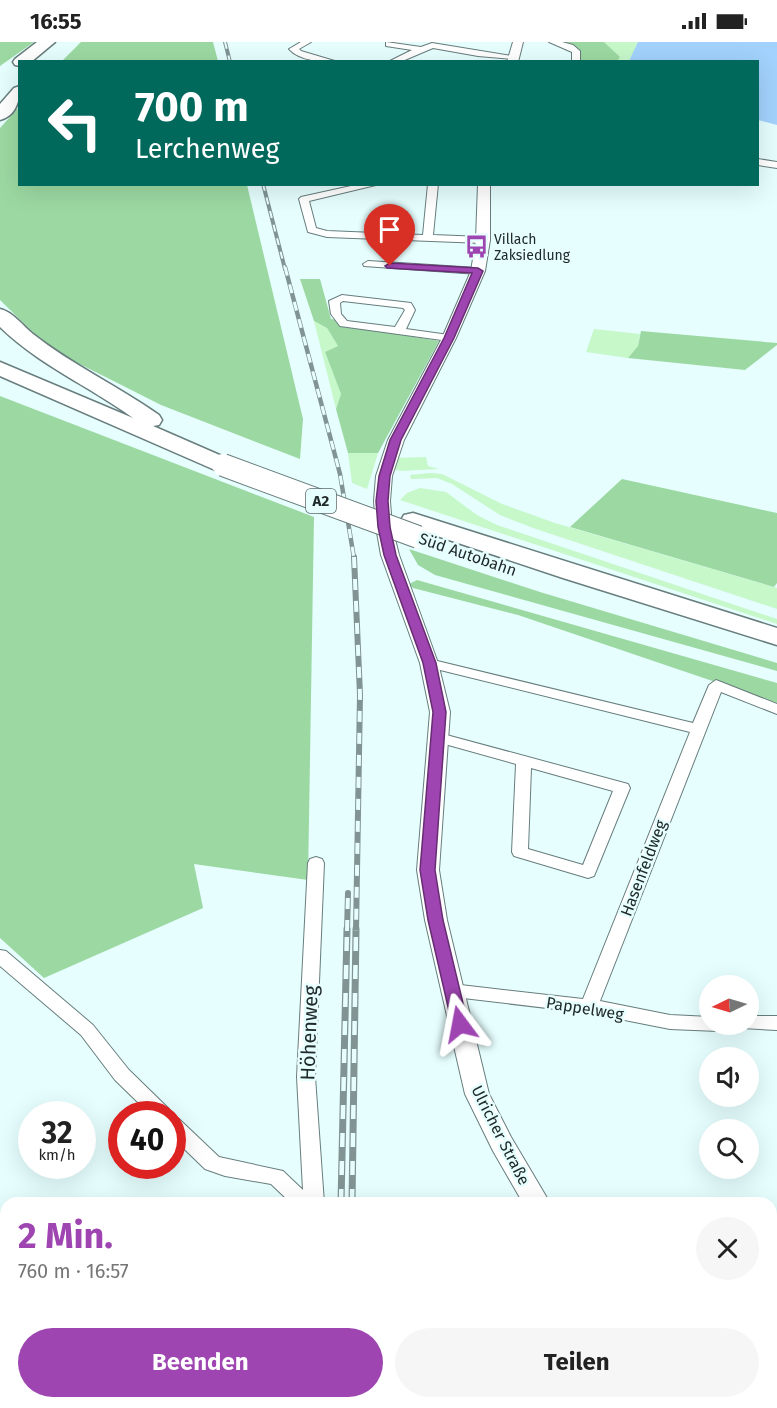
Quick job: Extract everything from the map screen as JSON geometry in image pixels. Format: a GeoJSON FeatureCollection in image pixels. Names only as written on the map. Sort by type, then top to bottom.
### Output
{"type":"FeatureCollection","features":[{"type":"Feature","properties":{"kind":"highway"},"geometry":{"type":"LineString","coordinates":[[23,60],[47,42]]}},
{"type":"Feature","properties":{"kind":"highway"},"geometry":{"type":"LineString","coordinates":[[48,60],[64,42]]}},
{"type":"Feature","properties":{"kind":"highway"},"geometry":{"type":"LineString","coordinates":[[0,115],[18,93]]}},
{"type":"Feature","properties":{"kind":"highway"},"geometry":{"type":"LineString","coordinates":[[0,315],[46,354],[128,402],[149,426]]}},
{"type":"Feature","properties":{"kind":"highway","name":"Süd Autobahn"},"geometry":{"type":"LineString","coordinates":[[0,354],[149,426]]}},
{"type":"Feature","properties":{"kind":"highway","name":"Süd Autobahn"},"geometry":{"type":"LineString","coordinates":[[0,368],[222,457],[576,590],[777,652]]}},
{"type":"Feature","properties":{"kind":"highway"},"geometry":{"type":"LineString","coordinates":[[0,385],[114,427],[149,426]]}},
{"type":"Feature","properties":{"kind":"highway","name":"Süd Autobahn"},"geometry":{"type":"LineString","coordinates":[[416,529],[572,573],[777,637]]}},
{"type":"Feature","properties":{"kind":"street"},"geometry":{"type":"LineString","coordinates":[[307,42],[293,49],[298,53],[326,60]]}},
{"type":"Feature","properties":{"kind":"street"},"geometry":{"type":"LineString","coordinates":[[396,60],[432,45],[513,59],[518,42]]}},
{"type":"Feature","properties":{"kind":"street"},"geometry":{"type":"LineString","coordinates":[[553,42],[573,49],[577,55],[576,60]]}},
{"type":"Feature","properties":{"kind":"street"},"geometry":{"type":"LineString","coordinates":[[389,44],[419,50]]}},
{"type":"Feature","properties":{"kind":"street"},"geometry":{"type":"LineString","coordinates":[[759,162],[777,165]]}},
{"type":"Feature","properties":{"kind":"street"},"geometry":{"type":"LineString","coordinates":[[366,186],[304,199],[312,231],[327,234],[483,240]]}},
{"type":"Feature","properties":{"kind":"street"},"geometry":{"type":"LineString","coordinates":[[428,238],[433,186]]}},
{"type":"Feature","properties":{"kind":"street","name":"Ulricher Straße"},"geometry":{"type":"LineString","coordinates":[[484,186],[483,240],[478,271],[449,338],[396,440],[384,476],[382,501],[384,527],[390,555],[429,663],[440,712],[428,870],[436,920],[477,1094],[502,1144],[533,1197]]}},
{"type":"Feature","properties":{"kind":"street"},"geometry":{"type":"LineString","coordinates":[[368,264],[478,271]]}},
{"type":"Feature","properties":{"kind":"street"},"geometry":{"type":"LineString","coordinates":[[399,331],[410,310],[406,305],[335,299],[334,304],[340,321],[344,324],[449,338]]}},
{"type":"Feature","properties":{"kind":"street"},"geometry":{"type":"LineString","coordinates":[[429,663],[698,729]]}},
{"type":"Feature","properties":{"kind":"street","name":"Hasenfeldweg"},"geometry":{"type":"LineString","coordinates":[[589,1006],[716,685],[777,709]]}},
{"type":"Feature","properties":{"kind":"street"},"geometry":{"type":"LineString","coordinates":[[439,738],[524,761],[622,788],[588,872],[520,852],[524,761]]}},
{"type":"Feature","properties":{"kind":"street","name":"Höhenweg"},"geometry":{"type":"LineString","coordinates":[[314,1197],[306,1077],[316,863]]}},
{"type":"Feature","properties":{"kind":"street"},"geometry":{"type":"LineString","coordinates":[[0,956],[87,1030],[122,1074],[149,1101]]}},
{"type":"Feature","properties":{"kind":"street","name":"Pappelweg"},"geometry":{"type":"LineString","coordinates":[[452,990],[589,1006],[670,1022],[699,1023]]}},
{"type":"Feature","properties":{"kind":"street"},"geometry":{"type":"LineString","coordinates":[[759,1023],[777,1023]]}},
{"type":"Feature","properties":{"kind":"street"},"geometry":{"type":"LineString","coordinates":[[186,1138],[212,1163],[225,1168],[276,1178],[297,1197]]}},
{"type":"Feature","properties":{"kind":"green space"},"geometry":{"type":"Polygon","coordinates":[[[0,42],[34,42],[0,66],[0,42]]]}},
{"type":"Feature","properties":{"kind":"green space"},"geometry":{"type":"Polygon","coordinates":[[[81,42],[213,42],[218,60],[63,60],[81,42]]]}},
{"type":"Feature","properties":{"kind":"green space"},"geometry":{"type":"Polygon","coordinates":[[[559,42],[604,42],[620,57],[618,60],[579,60],[580,54],[559,42]]]}},
{"type":"Feature","properties":{"kind":"green space"},"geometry":{"type":"Polygon","coordinates":[[[604,42],[638,42],[630,60],[618,60],[619,57],[604,42]]]}},
{"type":"Feature","properties":{"kind":"green space"},"geometry":{"type":"Polygon","coordinates":[[[18,108],[18,186],[247,186],[303,419],[300,459],[161,405],[50,349],[0,300],[0,128],[18,108]]]}},
{"type":"Feature","properties":{"kind":"green space"},"geometry":{"type":"Polygon","coordinates":[[[300,279],[320,279],[331,319],[396,329],[397,334],[439,341],[378,453],[348,453],[336,409],[341,394],[325,352],[338,346],[327,328],[314,321],[300,279]]]}},
{"type":"Feature","properties":{"kind":"green space"},"geometry":{"type":"Polygon","coordinates":[[[314,321],[327,328],[338,346],[325,352],[341,394],[336,409],[314,321]]]}},
{"type":"Feature","properties":{"kind":"green space"},"geometry":{"type":"Polygon","coordinates":[[[594,329],[640,334],[638,346],[628,358],[586,352],[594,329]]]}},
{"type":"Feature","properties":{"kind":"green space"},"geometry":{"type":"Polygon","coordinates":[[[641,331],[777,343],[777,345],[745,370],[628,358],[638,346],[641,331]]]}},
{"type":"Feature","properties":{"kind":"green space"},"geometry":{"type":"Polygon","coordinates":[[[0,396],[314,517],[308,880],[194,864],[203,908],[44,978],[0,938],[0,396]]]}},
{"type":"Feature","properties":{"kind":"green space"},"geometry":{"type":"Polygon","coordinates":[[[348,453],[378,453],[367,489],[352,483],[348,453]]]}},
{"type":"Feature","properties":{"kind":"green space"},"geometry":{"type":"Polygon","coordinates":[[[426,457],[428,466],[439,469],[401,471],[395,470],[393,465],[395,458],[426,457]]]}},
{"type":"Feature","properties":{"kind":"green space"},"geometry":{"type":"Polygon","coordinates":[[[442,474],[502,504],[555,523],[777,588],[777,609],[533,528],[500,515],[452,484],[437,478],[411,479],[410,475],[442,474]]]}},
{"type":"Feature","properties":{"kind":"green space"},"geometry":{"type":"Polygon","coordinates":[[[622,479],[777,513],[777,583],[774,587],[570,527],[622,479]]]}},
{"type":"Feature","properties":{"kind":"green space"},"geometry":{"type":"Polygon","coordinates":[[[420,488],[446,492],[477,515],[497,525],[777,619],[777,624],[400,500],[407,493],[420,488]]]}},
{"type":"Feature","properties":{"kind":"green space"},"geometry":{"type":"Polygon","coordinates":[[[409,549],[540,592],[777,663],[777,671],[435,575],[418,565],[409,549]]]}},
{"type":"Feature","properties":{"kind":"green space"},"geometry":{"type":"Polygon","coordinates":[[[417,580],[777,683],[777,703],[518,615],[413,588],[409,584],[417,580]]]}},
{"type":"Feature","properties":{"kind":"water"},"geometry":{"type":"Polygon","coordinates":[[[638,42],[777,42],[777,125],[759,120],[759,60],[629,60],[638,42]]]}},
{"type":"Feature","properties":{"kind":"railway"},"geometry":{"type":"LineString","coordinates":[[225,42],[230,60]]}},
{"type":"Feature","properties":{"kind":"railway"},"geometry":{"type":"LineString","coordinates":[[264,186],[285,269]]}},
{"type":"Feature","properties":{"kind":"railway"},"geometry":{"type":"LineString","coordinates":[[285,267],[340,474],[354,558]]}},
{"type":"Feature","properties":{"kind":"railway"},"geometry":{"type":"LineString","coordinates":[[354,557],[360,695],[356,931]]}},
{"type":"Feature","properties":{"kind":"railway"},"geometry":{"type":"LineString","coordinates":[[347,931],[348,893]]}},
{"type":"Feature","properties":{"kind":"railway"},"geometry":{"type":"LineString","coordinates":[[341,1197],[347,929]]}},
{"type":"Feature","properties":{"kind":"railway"},"geometry":{"type":"LineString","coordinates":[[352,1197],[356,929]]}},
{"type":"Feature","properties":{"kind":"place","name":"Villach Zaksiedlung"},"geometry":{"type":"Point","coordinates":[476,247]}},
{"type":"Feature","properties":{"kind":"route"},"geometry":{"type":"LineString","coordinates":[[390,266],[478,271],[449,338],[408,413],[396,440],[384,476],[382,501],[384,527],[390,555],[422,640],[440,712],[428,870],[436,920],[460,1024]]}}]}
